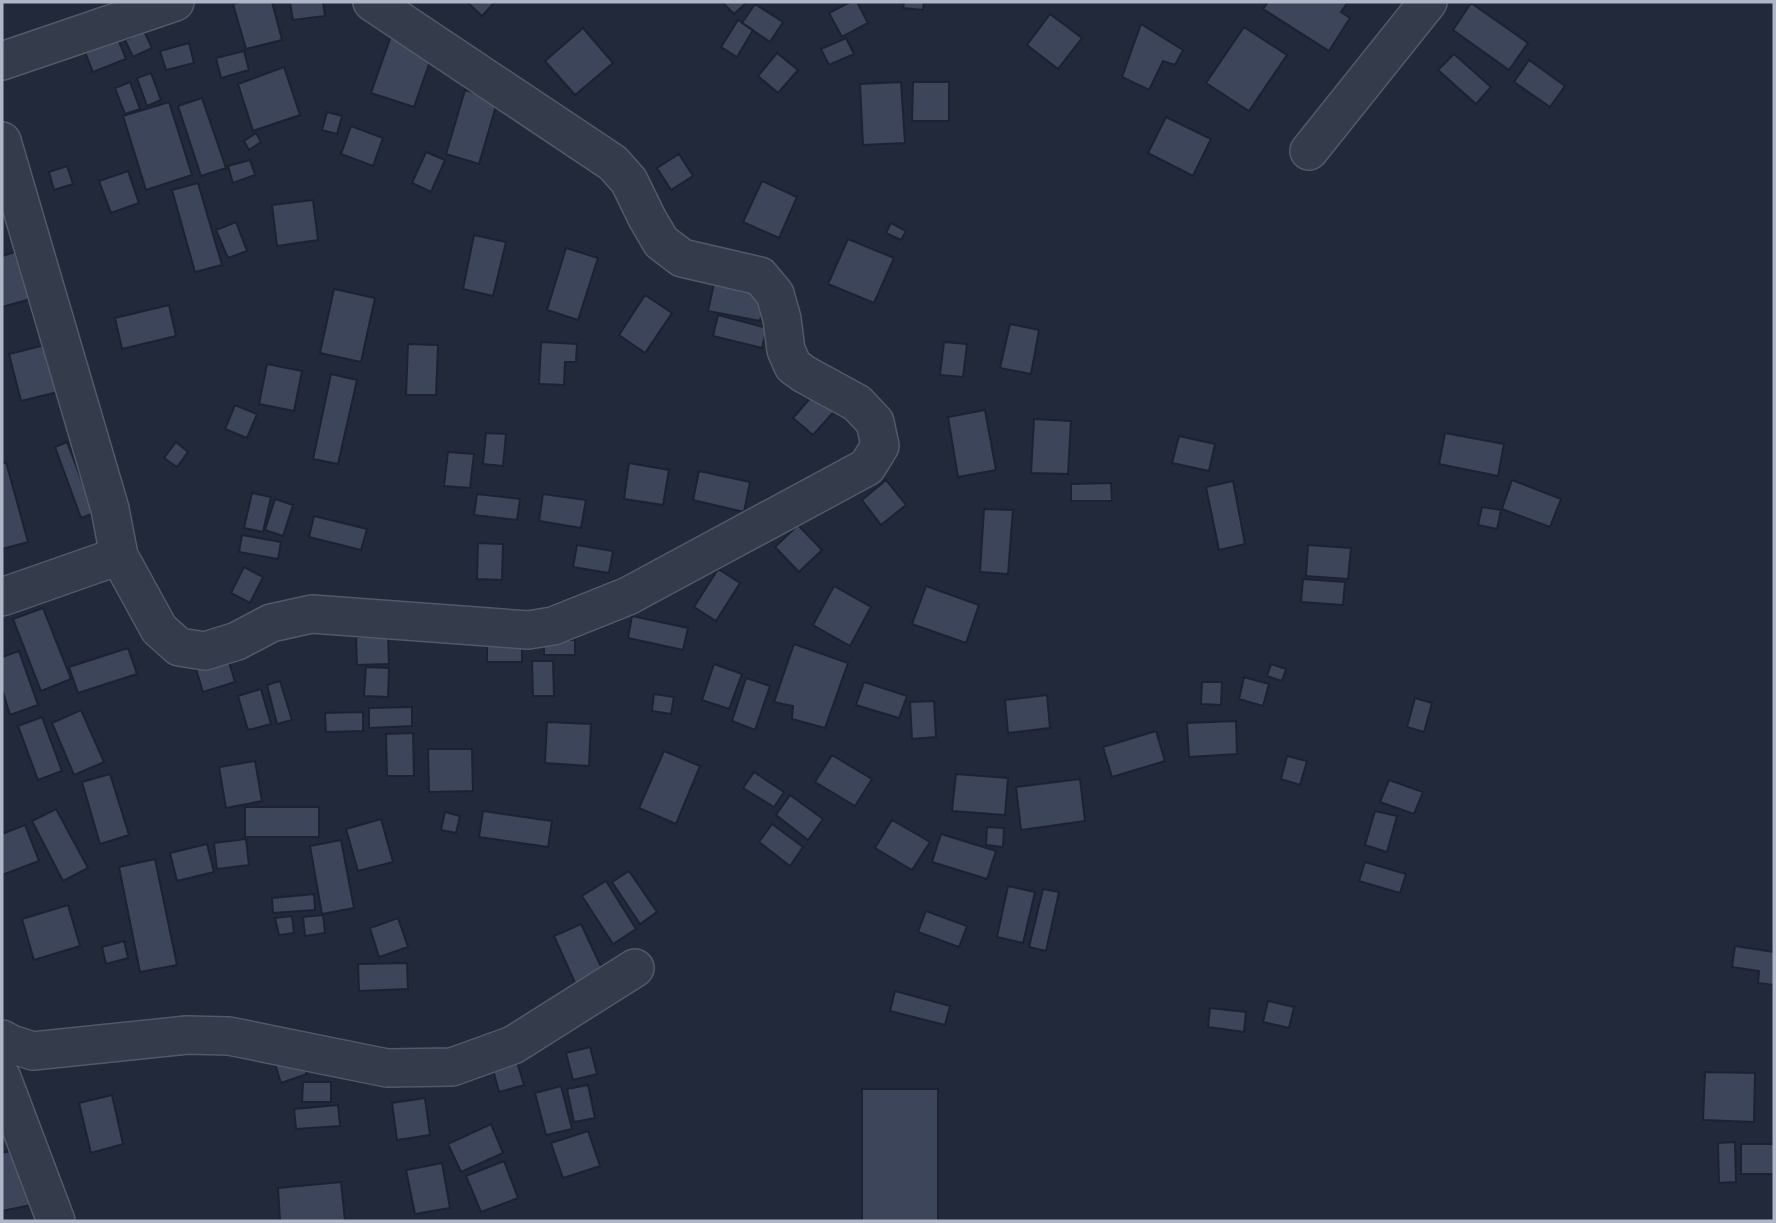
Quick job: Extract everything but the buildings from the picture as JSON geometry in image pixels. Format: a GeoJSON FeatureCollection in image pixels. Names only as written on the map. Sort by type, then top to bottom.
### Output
{"type":"FeatureCollection","features":[{"type":"Feature","properties":{"kind":"street"},"geometry":{"type":"LineString","coordinates":[[2,61],[175,2]]}},
{"type":"Feature","properties":{"kind":"street"},"geometry":{"type":"LineString","coordinates":[[2,141],[110,509],[118,556],[159,629],[179,647],[205,651],[237,641],[271,623],[312,614],[528,630],[553,626],[628,596],[867,467],[880,446],[875,422],[857,402],[793,366],[786,350],[782,318],[775,294],[760,276],[681,258],[661,242],[629,181],[613,163],[372,2]]}},
{"type":"Feature","properties":{"kind":"street"},"geometry":{"type":"LineString","coordinates":[[1309,152],[1428,2]]}},
{"type":"Feature","properties":{"kind":"street"},"geometry":{"type":"LineString","coordinates":[[2,597],[118,556]]}},
{"type":"Feature","properties":{"kind":"street"},"geometry":{"type":"LineString","coordinates":[[2,1039],[33,1051],[187,1035],[229,1037],[387,1068],[452,1067],[513,1045],[635,968]]}},
{"type":"Feature","properties":{"kind":"street"},"geometry":{"type":"LineString","coordinates":[[2,1078],[56,1221]]}}]}
